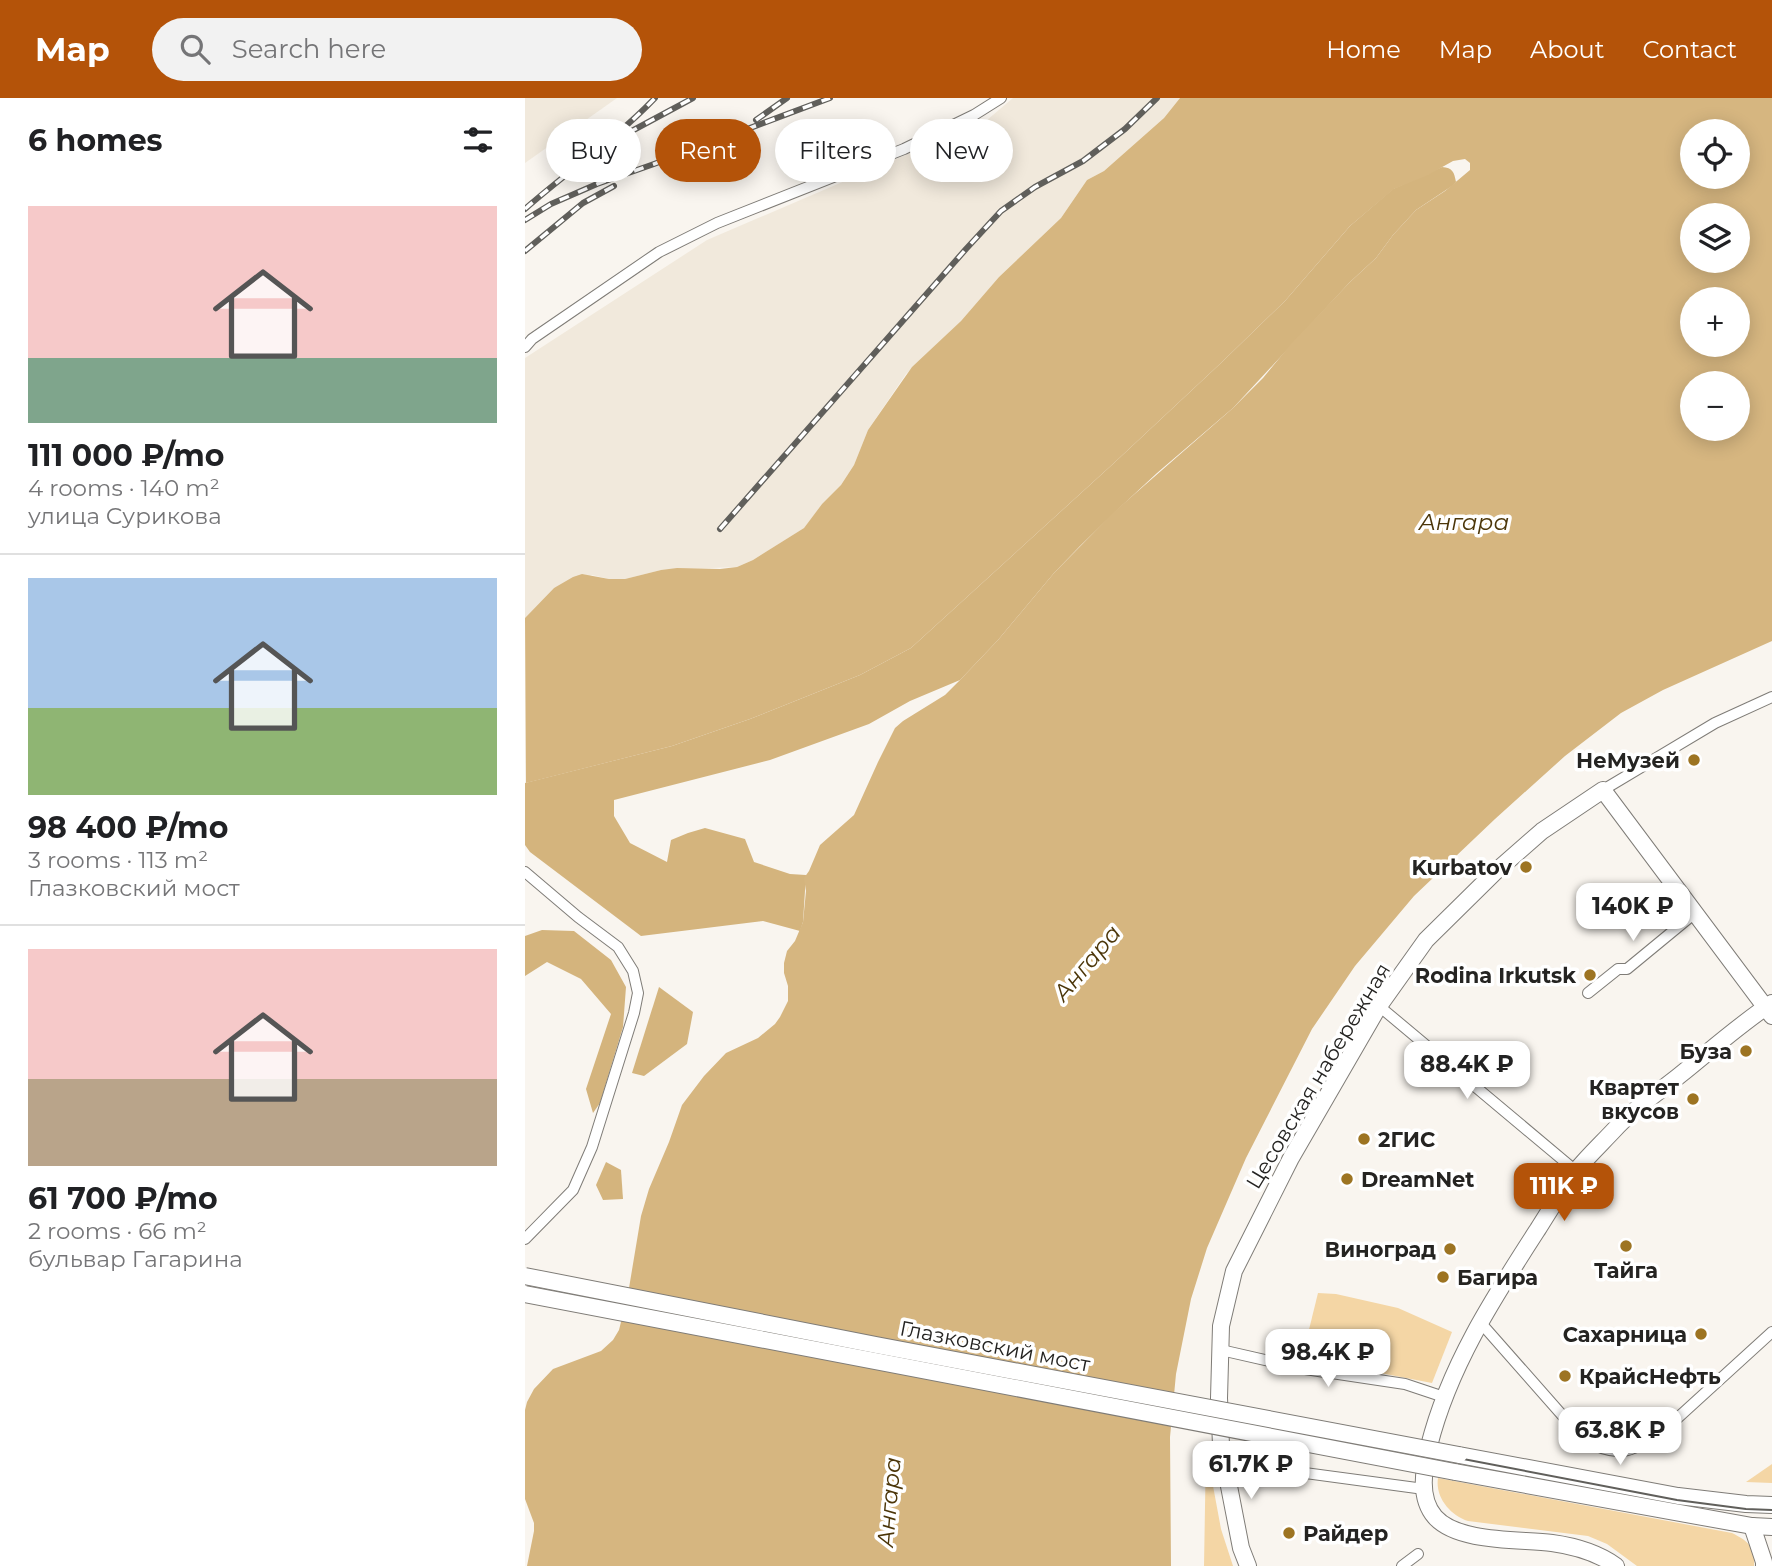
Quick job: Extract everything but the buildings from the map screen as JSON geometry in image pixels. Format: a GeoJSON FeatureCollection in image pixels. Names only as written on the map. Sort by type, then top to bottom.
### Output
{"type":"FeatureCollection","features":[{"type":"Feature","properties":{"kind":"main road"},"geometry":{"type":"LineString","coordinates":[[1603,790],[1770,1009],[1617,1126],[1576,1171],[1480,1322],[1459,1362],[1444,1397],[1425,1463],[1424,1489],[1428,1505],[1435,1517],[1452,1528],[1481,1537],[1580,1549],[1616,1566]]}},
{"type":"Feature","properties":{"kind":"main road","name":"Цесовская набережная"},"geometry":{"type":"LineString","coordinates":[[1248,1566],[1241,1548],[1221,1445],[1221,1326],[1234,1271],[1291,1158],[1379,1006],[1426,940],[1494,873],[1542,831],[1603,790]]}},
{"type":"Feature","properties":{"kind":"main road","name":"Глазковский мост"},"geometry":{"type":"LineString","coordinates":[[525,1276],[1678,1496],[1772,1505]]}},
{"type":"Feature","properties":{"kind":"main road","name":"Глазковский мост"},"geometry":{"type":"LineString","coordinates":[[525,1294],[1455,1472],[1752,1526],[1772,1527]]}},
{"type":"Feature","properties":{"kind":"main road"},"geometry":{"type":"LineString","coordinates":[[1752,1526],[1764,1566]]}},
{"type":"Feature","properties":{"kind":"street"},"geometry":{"type":"LineString","coordinates":[[525,346],[659,252],[717,223],[904,149],[974,115],[1001,98]]}},
{"type":"Feature","properties":{"kind":"street","name":"Цесовская набережная"},"geometry":{"type":"LineString","coordinates":[[1603,790],[1715,723],[1772,698]]}},
{"type":"Feature","properties":{"kind":"street"},"geometry":{"type":"LineString","coordinates":[[525,872],[618,947],[633,971],[638,993],[592,1147],[573,1190],[525,1239]]}},
{"type":"Feature","properties":{"kind":"street"},"geometry":{"type":"LineString","coordinates":[[1588,993],[1618,969],[1627,969],[1696,914]]}},
{"type":"Feature","properties":{"kind":"street"},"geometry":{"type":"LineString","coordinates":[[1379,1006],[1576,1171]]}},
{"type":"Feature","properties":{"kind":"street"},"geometry":{"type":"LineString","coordinates":[[1480,1322],[1584,1440],[1599,1448],[1623,1452],[1641,1446],[1660,1434],[1772,1332]]}},
{"type":"Feature","properties":{"kind":"street"},"geometry":{"type":"LineString","coordinates":[[1221,1350],[1305,1369],[1405,1384],[1444,1397]]}},
{"type":"Feature","properties":{"kind":"street"},"geometry":{"type":"LineString","coordinates":[[1224,1462],[1424,1489]]}},
{"type":"Feature","properties":{"kind":"street"},"geometry":{"type":"LineString","coordinates":[[1402,1566],[1417,1554]]}},
{"type":"Feature","properties":{"kind":"shaded area"},"geometry":{"type":"Polygon","coordinates":[[[525,98],[617,98],[587,119],[546,119],[546,148],[525,163],[525,98]]]}},
{"type":"Feature","properties":{"kind":"shaded area"},"geometry":{"type":"Polygon","coordinates":[[[1013,98],[1180,98],[1164,118],[1104,171],[1087,180],[1061,218],[999,277],[961,321],[906,374],[868,430],[854,465],[841,485],[804,528],[737,567],[661,570],[625,579],[592,575],[554,588],[525,618],[525,358],[707,240],[842,182],[896,182],[896,159],[910,153],[910,182],[1013,182],[1013,119],[988,119],[1013,98]]]}},
{"type":"Feature","properties":{"kind":"shaded area"},"geometry":{"type":"Polygon","coordinates":[[[1442,167],[1452,171],[1456,182],[1416,210],[1376,258],[1350,282],[1233,408],[1157,473],[1080,546],[960,680],[910,701],[869,724],[770,760],[614,800],[614,816],[630,843],[667,862],[671,840],[705,828],[745,839],[754,862],[790,874],[806,875],[800,931],[763,921],[641,936],[530,852],[525,845],[525,783],[672,746],[750,719],[860,675],[911,648],[1222,362],[1285,301],[1350,226],[1393,189],[1442,167]]]}},
{"type":"Feature","properties":{"kind":"shaded area"},"geometry":{"type":"Polygon","coordinates":[[[542,930],[574,931],[611,960],[626,987],[623,1027],[600,1103],[593,1113],[586,1089],[611,1014],[581,979],[547,962],[525,976],[525,936],[542,930]]]}},
{"type":"Feature","properties":{"kind":"shaded area"},"geometry":{"type":"Polygon","coordinates":[[[659,987],[693,1012],[687,1044],[644,1076],[632,1073],[659,987]]]}},
{"type":"Feature","properties":{"kind":"shaded area"},"geometry":{"type":"Polygon","coordinates":[[[606,1162],[621,1170],[623,1199],[603,1200],[596,1185],[606,1162]]]}},
{"type":"Feature","properties":{"kind":"shaded area"},"geometry":{"type":"Polygon","coordinates":[[[1318,1293],[1336,1294],[1398,1308],[1452,1332],[1432,1383],[1302,1358],[1318,1293]]]}},
{"type":"Feature","properties":{"kind":"shaded area"},"geometry":{"type":"Polygon","coordinates":[[[1206,1448],[1221,1529],[1233,1566],[1204,1566],[1206,1448]]]}},
{"type":"Feature","properties":{"kind":"shaded area"},"geometry":{"type":"Polygon","coordinates":[[[1772,1464],[1772,1483],[1746,1482],[1772,1464]]]}},
{"type":"Feature","properties":{"kind":"shaded area"},"geometry":{"type":"Polygon","coordinates":[[[1438,1478],[1732,1533],[1750,1545],[1754,1554],[1754,1566],[1637,1566],[1607,1544],[1588,1536],[1468,1521],[1445,1504],[1439,1492],[1438,1478]]]}},
{"type":"Feature","properties":{"kind":"water","name":"Ангара"},"geometry":{"type":"Polygon","coordinates":[[[1180,98],[1772,98],[1772,641],[1663,690],[1621,713],[1565,756],[1414,896],[1355,966],[1312,1029],[1246,1158],[1207,1248],[1191,1299],[1176,1374],[1170,1437],[1171,1566],[527,1566],[534,1523],[525,1499],[527,1402],[534,1389],[553,1369],[601,1351],[619,1330],[641,1216],[682,1105],[726,1053],[758,1038],[780,1017],[788,1001],[784,963],[787,951],[795,941],[803,922],[806,891],[804,878],[820,845],[854,815],[895,728],[945,695],[998,640],[1054,573],[1114,512],[1233,408],[1350,282],[1376,258],[1416,210],[1470,170],[1470,163],[1465,159],[1453,161],[1394,189],[1350,226],[1285,301],[1222,362],[911,648],[860,675],[750,719],[672,746],[526,783],[525,618],[554,588],[582,574],[625,579],[677,568],[737,567],[804,528],[841,485],[854,465],[868,430],[912,367],[961,321],[999,277],[1061,218],[1087,180],[1104,171],[1164,118],[1180,98]]]}},
{"type":"Feature","properties":{"kind":"tram line"},"geometry":{"type":"LineString","coordinates":[[525,1279],[876,1349],[1677,1500],[1772,1510]]}},
{"type":"Feature","properties":{"kind":"railway"},"geometry":{"type":"LineString","coordinates":[[525,209],[655,98]]}},
{"type":"Feature","properties":{"kind":"railway"},"geometry":{"type":"LineString","coordinates":[[641,126],[693,98]]}},
{"type":"Feature","properties":{"kind":"railway"},"geometry":{"type":"LineString","coordinates":[[757,119],[787,98]]}},
{"type":"Feature","properties":{"kind":"railway"},"geometry":{"type":"LineString","coordinates":[[525,220],[551,204],[597,184],[830,98]]}},
{"type":"Feature","properties":{"kind":"railway"},"geometry":{"type":"LineString","coordinates":[[720,529],[1001,211],[1035,187],[1083,161],[1125,129],[1157,98]]}},
{"type":"Feature","properties":{"kind":"railway"},"geometry":{"type":"LineString","coordinates":[[525,251],[583,203],[614,186]]}},
{"type":"Feature","properties":{"kind":"place","name":"НеМузей"},"geometry":{"type":"Point","coordinates":[1694,760]}},
{"type":"Feature","properties":{"kind":"place","name":"Kurbatov"},"geometry":{"type":"Point","coordinates":[1526,867]}},
{"type":"Feature","properties":{"kind":"place","name":"Rodina Irkutsk"},"geometry":{"type":"Point","coordinates":[1590,975]}},
{"type":"Feature","properties":{"kind":"place","name":"Буза"},"geometry":{"type":"Point","coordinates":[1746,1051]}},
{"type":"Feature","properties":{"kind":"place","name":"Квартет вкусов"},"geometry":{"type":"Point","coordinates":[1693,1099]}},
{"type":"Feature","properties":{"kind":"place","name":"2ГИС"},"geometry":{"type":"Point","coordinates":[1364,1139]}},
{"type":"Feature","properties":{"kind":"place","name":"DreamNet"},"geometry":{"type":"Point","coordinates":[1347,1179]}},
{"type":"Feature","properties":{"kind":"place","name":"Тайга"},"geometry":{"type":"Point","coordinates":[1626,1246]}},
{"type":"Feature","properties":{"kind":"place","name":"Виноград"},"geometry":{"type":"Point","coordinates":[1450,1249]}},
{"type":"Feature","properties":{"kind":"place","name":"Багира"},"geometry":{"type":"Point","coordinates":[1443,1277]}},
{"type":"Feature","properties":{"kind":"place","name":"Сахарница"},"geometry":{"type":"Point","coordinates":[1701,1334]}},
{"type":"Feature","properties":{"kind":"place","name":"КрайсНефть"},"geometry":{"type":"Point","coordinates":[1565,1376]}},
{"type":"Feature","properties":{"kind":"place","name":"Райдер"},"geometry":{"type":"Point","coordinates":[1289,1533]}}]}
